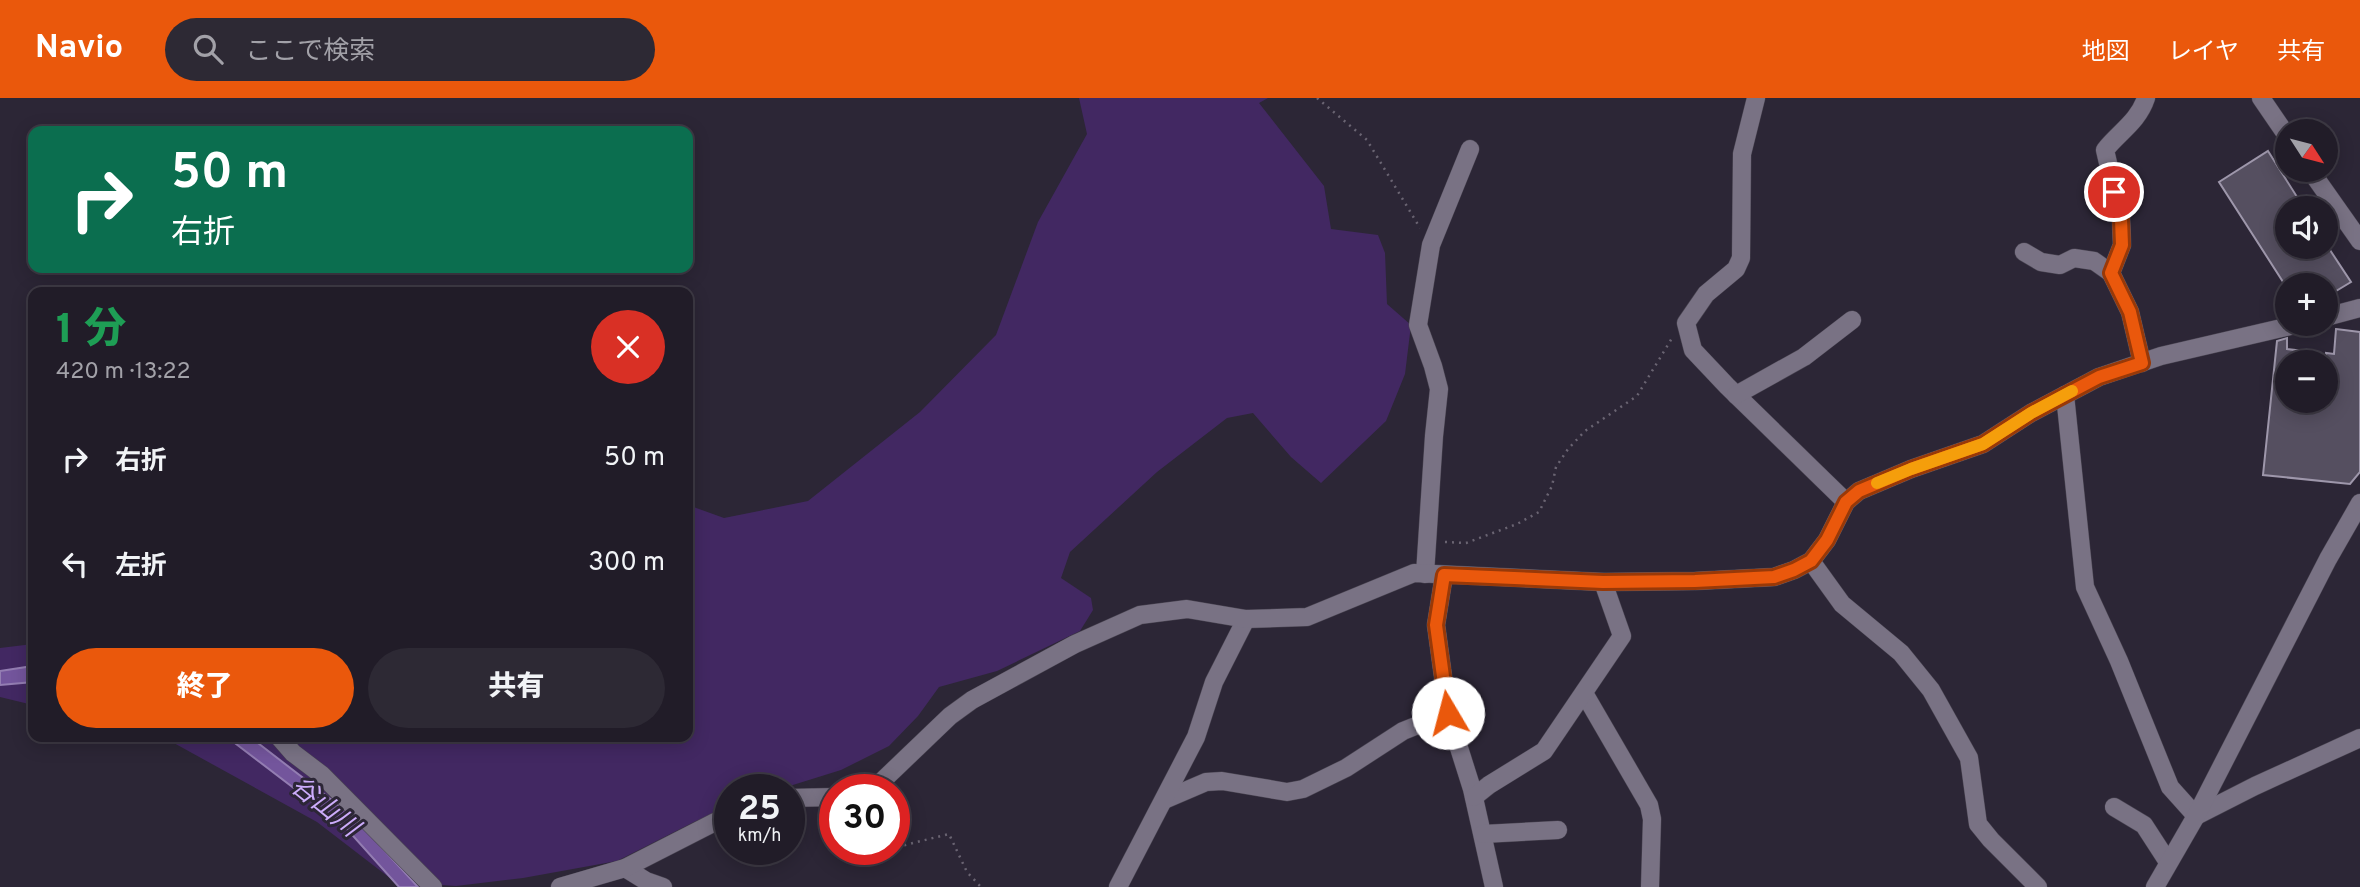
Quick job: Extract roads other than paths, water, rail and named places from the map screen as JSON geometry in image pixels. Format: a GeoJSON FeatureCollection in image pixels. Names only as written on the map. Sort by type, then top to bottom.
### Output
{"type":"FeatureCollection","features":[{"type":"Feature","properties":{"kind":"street"},"geometry":{"type":"LineString","coordinates":[[1756,98],[1742,154],[1741,258],[1736,269],[1706,294],[1686,323],[1693,350],[1846,502]]}},
{"type":"Feature","properties":{"kind":"street"},"geometry":{"type":"LineString","coordinates":[[2111,273],[2122,245],[2121,219],[2105,150],[2130,126],[2143,109],[2146,98]]}},
{"type":"Feature","properties":{"kind":"street"},"geometry":{"type":"LineString","coordinates":[[2261,98],[2275,119]]}},
{"type":"Feature","properties":{"kind":"street"},"geometry":{"type":"LineString","coordinates":[[1425,574],[1434,436],[1440,389],[1418,325],[1431,245],[1469,149]]}},
{"type":"Feature","properties":{"kind":"street"},"geometry":{"type":"LineString","coordinates":[[2319,182],[2360,241]]}},
{"type":"Feature","properties":{"kind":"street"},"geometry":{"type":"LineString","coordinates":[[2024,252],[2042,262],[2060,265],[2074,258],[2094,261],[2111,273],[2130,312],[2142,363]]}},
{"type":"Feature","properties":{"kind":"street"},"geometry":{"type":"LineString","coordinates":[[2338,314],[2360,308]]}},
{"type":"Feature","properties":{"kind":"street"},"geometry":{"type":"LineString","coordinates":[[1736,395],[1804,357],[1852,320]]}},
{"type":"Feature","properties":{"kind":"street"},"geometry":{"type":"LineString","coordinates":[[889,774],[950,716],[972,700],[1075,645],[1140,615],[1187,609],[1246,619],[1307,617],[1414,573],[1603,582],[1774,577],[1811,561],[1827,540],[1846,502],[1859,491],[1911,469],[1983,444],[2031,413],[2099,377],[2142,363],[2275,330]]}},
{"type":"Feature","properties":{"kind":"street"},"geometry":{"type":"LineString","coordinates":[[2066,395],[2085,587],[2119,661],[2170,787],[2196,816]]}},
{"type":"Feature","properties":{"kind":"street"},"geometry":{"type":"LineString","coordinates":[[2155,887],[2196,816],[2328,559],[2360,503]]}},
{"type":"Feature","properties":{"kind":"street"},"geometry":{"type":"LineString","coordinates":[[1811,561],[1842,604],[1901,653],[1931,690],[1969,758],[1978,824],[2039,887]]}},
{"type":"Feature","properties":{"kind":"street"},"geometry":{"type":"LineString","coordinates":[[1444,575],[1436,625],[1448,713],[1474,797],[1494,887]]}},
{"type":"Feature","properties":{"kind":"street"},"geometry":{"type":"LineString","coordinates":[[1474,797],[1544,751],[1622,636],[1603,582]]}},
{"type":"Feature","properties":{"kind":"street"},"geometry":{"type":"LineString","coordinates":[[1118,887],[1196,737],[1214,682],[1246,619]]}},
{"type":"Feature","properties":{"kind":"street"},"geometry":{"type":"LineString","coordinates":[[1584,693],[1648,805],[1652,819],[1650,887]]}},
{"type":"Feature","properties":{"kind":"street"},"geometry":{"type":"LineString","coordinates":[[1164,800],[1206,782],[1287,792],[1303,789],[1346,768],[1403,731],[1448,713]]}},
{"type":"Feature","properties":{"kind":"street"},"geometry":{"type":"LineString","coordinates":[[2196,816],[2360,738]]}},
{"type":"Feature","properties":{"kind":"street"},"geometry":{"type":"LineString","coordinates":[[283,742],[293,753],[322,775],[433,887]]}},
{"type":"Feature","properties":{"kind":"street"},"geometry":{"type":"LineString","coordinates":[[2113,807],[2144,825],[2168,862]]}},
{"type":"Feature","properties":{"kind":"street"},"geometry":{"type":"LineString","coordinates":[[560,887],[625,868],[714,823]]}},
{"type":"Feature","properties":{"kind":"street"},"geometry":{"type":"LineString","coordinates":[[1483,834],[1558,831]]}},
{"type":"Feature","properties":{"kind":"street"},"geometry":{"type":"LineString","coordinates":[[625,868],[646,881],[663,887]]}},
{"type":"Feature","properties":{"kind":"water"},"geometry":{"type":"Polygon","coordinates":[[[28,667],[28,682],[0,685],[0,671],[28,667]]]}},
{"type":"Feature","properties":{"kind":"water","name":"谷山川"},"geometry":{"type":"Polygon","coordinates":[[[234,742],[256,742],[354,817],[418,887],[399,887],[346,828],[234,742]]]}}]}
